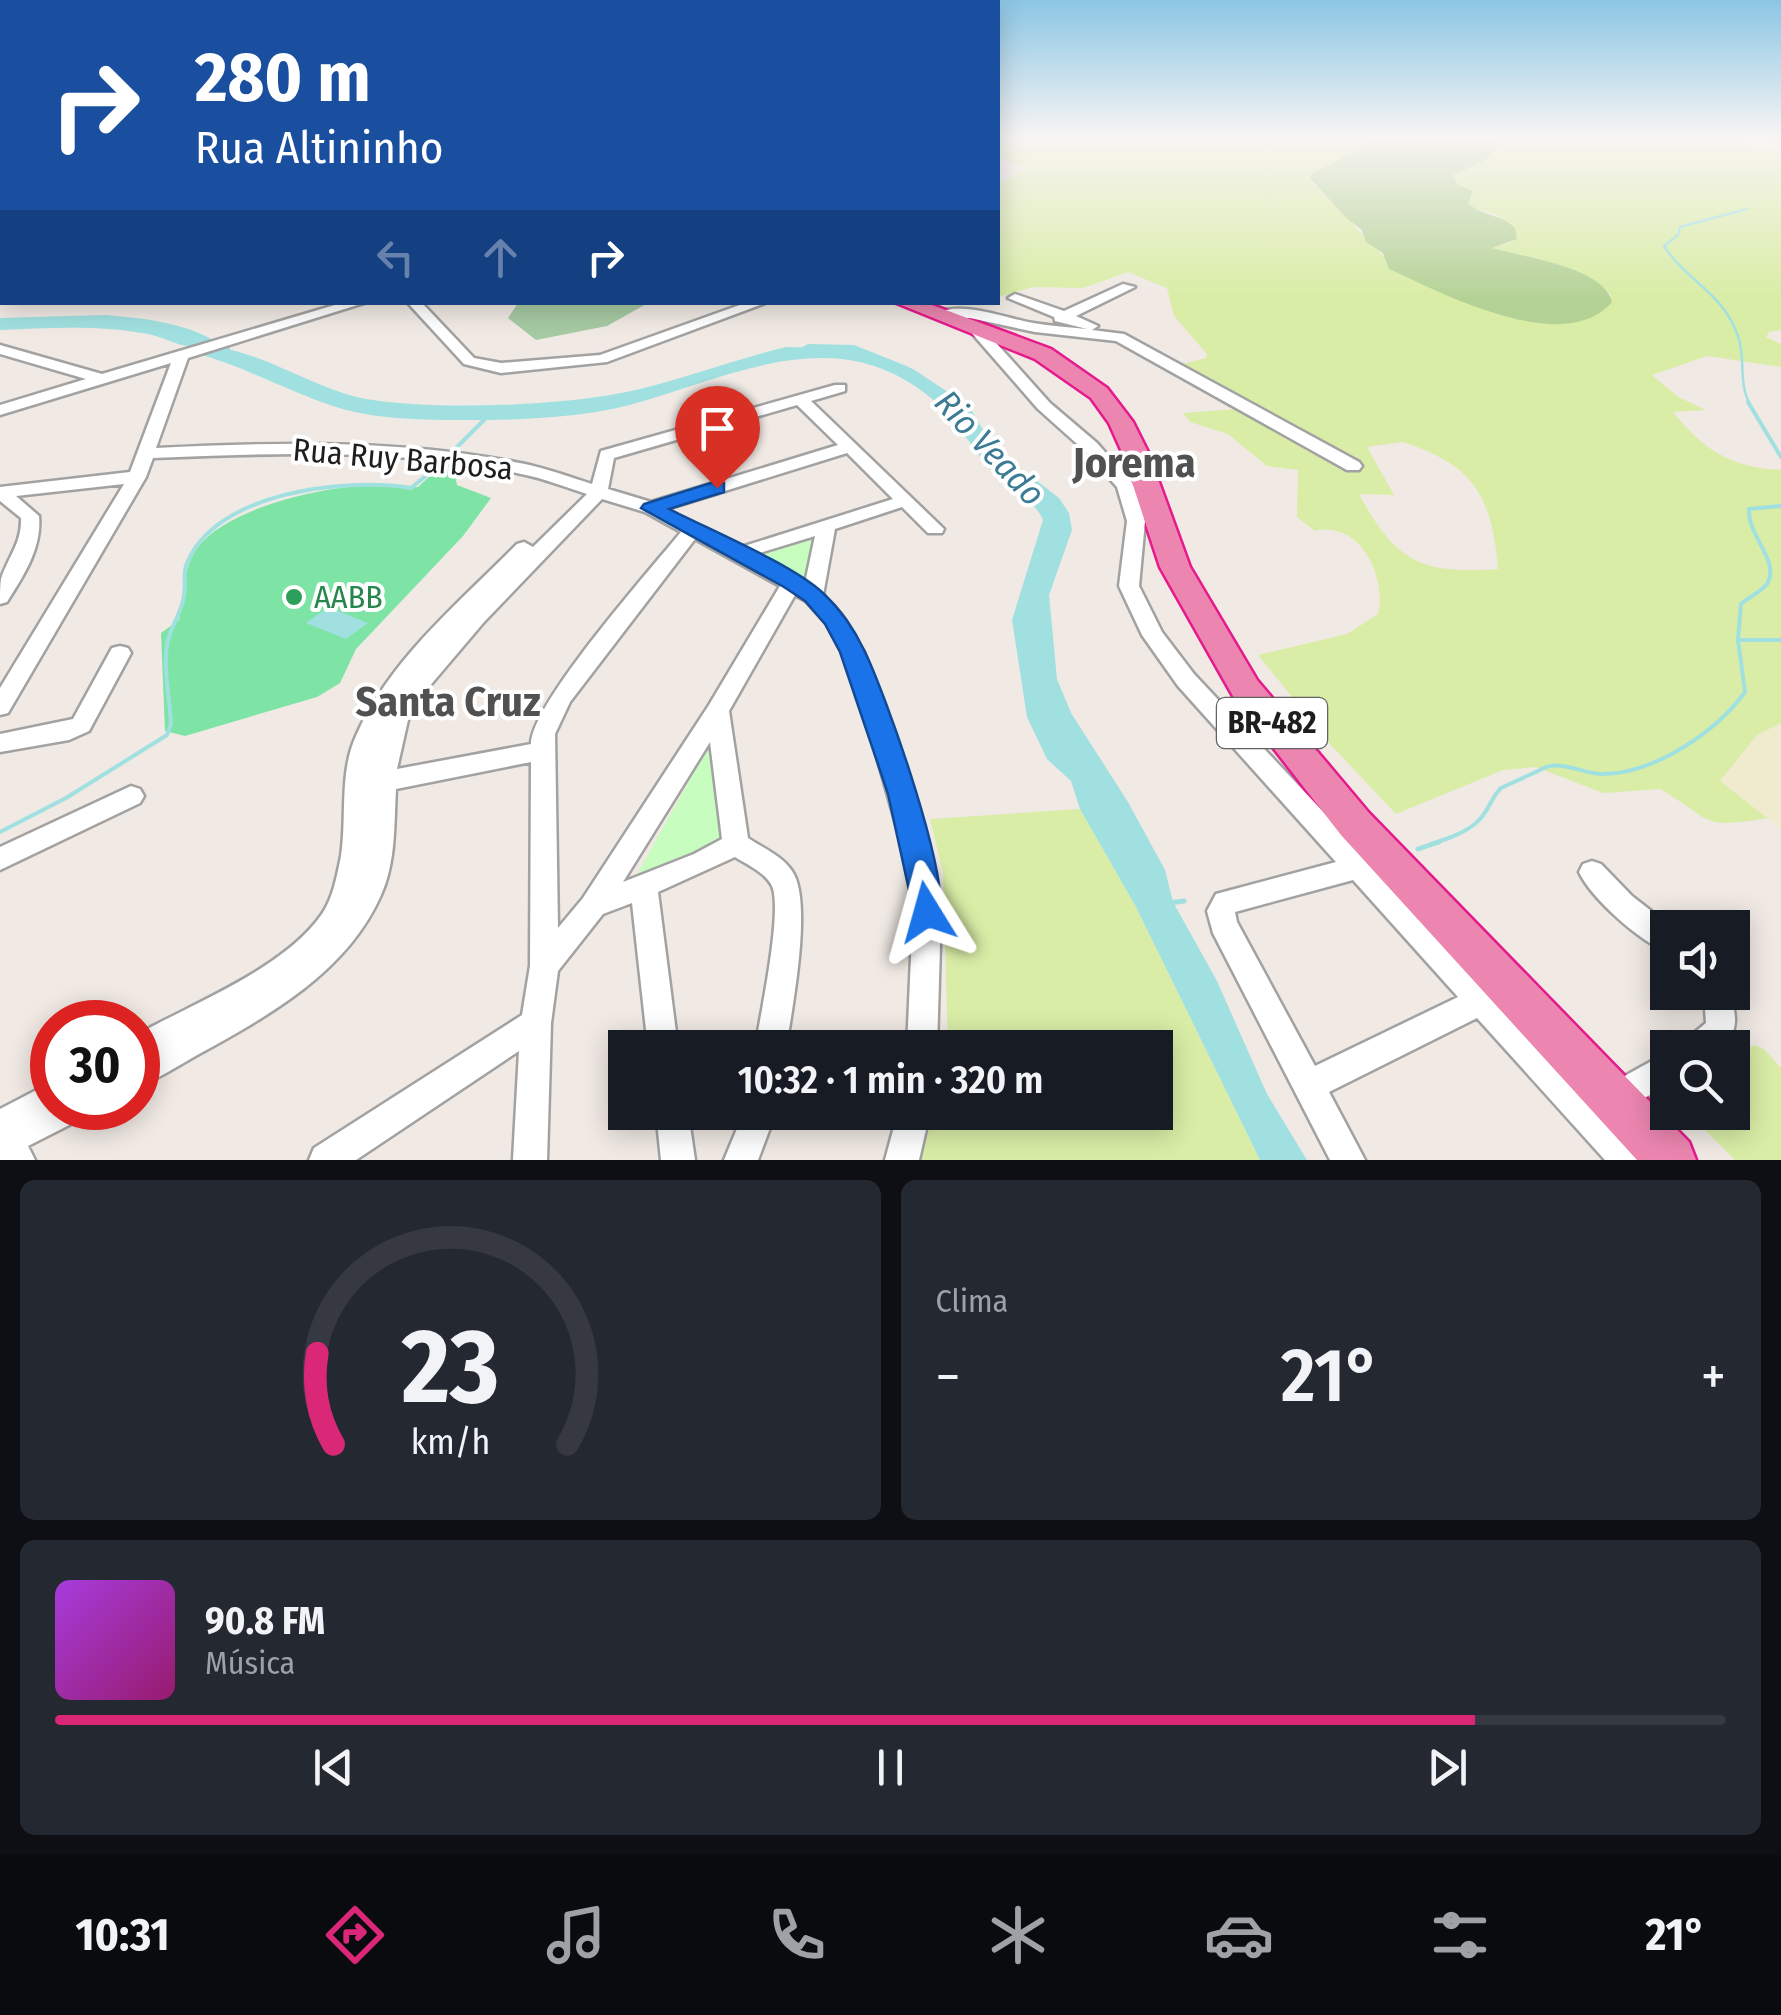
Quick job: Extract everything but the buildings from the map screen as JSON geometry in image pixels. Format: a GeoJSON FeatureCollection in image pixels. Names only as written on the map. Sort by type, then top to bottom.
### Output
{"type":"FeatureCollection","features":[{"type":"Feature","properties":{"kind":"highway","name":"BR-482"},"geometry":{"type":"LineString","coordinates":[[912,305],[1064,365],[1085,379],[1112,407],[1135,452],[1175,567],[1245,688],[1356,824],[1671,1160]]}},
{"type":"Feature","properties":{"kind":"street"},"geometry":{"type":"LineString","coordinates":[[1035,328],[1128,287]]}},
{"type":"Feature","properties":{"kind":"street"},"geometry":{"type":"LineString","coordinates":[[1015,298],[1143,347],[1208,388],[1353,466]]}},
{"type":"Feature","properties":{"kind":"street"},"geometry":{"type":"LineString","coordinates":[[0,410],[351,305]]}},
{"type":"Feature","properties":{"kind":"street"},"geometry":{"type":"LineString","coordinates":[[416,305],[469,362],[501,368],[602,358],[753,305]]}},
{"type":"Feature","properties":{"kind":"street"},"geometry":{"type":"LineString","coordinates":[[940,315],[970,314],[1035,328],[1111,334]]}},
{"type":"Feature","properties":{"kind":"street"},"geometry":{"type":"LineString","coordinates":[[975,328],[1044,406],[1092,446],[1126,486],[1136,520],[1130,586],[1153,635],[1196,692],[1628,1160]]}},
{"type":"Feature","properties":{"kind":"street"},"geometry":{"type":"LineString","coordinates":[[0,349],[100,379]]}},
{"type":"Feature","properties":{"kind":"street"},"geometry":{"type":"LineString","coordinates":[[0,707],[137,477],[188,354]]}},
{"type":"Feature","properties":{"kind":"street"},"geometry":{"type":"LineString","coordinates":[[160,1058],[276,990],[319,960],[347,930],[363,908],[376,876],[391,733],[406,702],[592,489],[604,459],[611,452],[840,388]]}},
{"type":"Feature","properties":{"kind":"street"},"geometry":{"type":"LineString","coordinates":[[800,399],[935,530]]}},
{"type":"Feature","properties":{"kind":"street","name":"Rua Ruy Barbosa"},"geometry":{"type":"LineString","coordinates":[[149,453],[288,447],[446,458],[524,469],[651,508],[803,589],[834,619],[853,652],[886,743],[920,863],[927,912],[923,1030]]}},
{"type":"Feature","properties":{"kind":"street"},"geometry":{"type":"LineString","coordinates":[[651,508],[849,447]]}},
{"type":"Feature","properties":{"kind":"street"},"geometry":{"type":"LineString","coordinates":[[0,492],[137,477]]}},
{"type":"Feature","properties":{"kind":"street"},"geometry":{"type":"LineString","coordinates":[[160,1037],[263,978],[303,951],[330,925],[346,889],[354,854],[366,740],[387,701],[458,619],[592,489]]}},
{"type":"Feature","properties":{"kind":"street"},"geometry":{"type":"LineString","coordinates":[[0,492],[30,516],[32,526],[30,540],[0,597]]}},
{"type":"Feature","properties":{"kind":"street"},"geometry":{"type":"LineString","coordinates":[[738,554],[904,500]]}},
{"type":"Feature","properties":{"kind":"street"},"geometry":{"type":"LineString","coordinates":[[544,966],[593,906],[718,711],[803,589],[826,525]]}},
{"type":"Feature","properties":{"kind":"street"},"geometry":{"type":"LineString","coordinates":[[530,1160],[536,1023],[544,966],[544,734],[561,698],[692,530]]}},
{"type":"Feature","properties":{"kind":"street"},"geometry":{"type":"LineString","coordinates":[[0,743],[69,731],[87,717],[120,653]]}},
{"type":"Feature","properties":{"kind":"street"},"geometry":{"type":"LineString","coordinates":[[718,711],[736,844],[779,875],[786,888],[781,974],[773,1030]]}},
{"type":"Feature","properties":{"kind":"street"},"geometry":{"type":"LineString","coordinates":[[359,786],[542,751]]}},
{"type":"Feature","properties":{"kind":"street"},"geometry":{"type":"LineString","coordinates":[[0,859],[131,796]]}},
{"type":"Feature","properties":{"kind":"street"},"geometry":{"type":"LineString","coordinates":[[593,906],[644,888],[736,844]]}},
{"type":"Feature","properties":{"kind":"street"},"geometry":{"type":"LineString","coordinates":[[1348,1160],[1223,924],[1221,912],[1226,902],[1358,868]]}},
{"type":"Feature","properties":{"kind":"street"},"geometry":{"type":"LineString","coordinates":[[1592,872],[1622,904],[1650,926]]}},
{"type":"Feature","properties":{"kind":"street"},"geometry":{"type":"LineString","coordinates":[[644,888],[661,1030]]}},
{"type":"Feature","properties":{"kind":"street"},"geometry":{"type":"LineString","coordinates":[[1309,1086],[1483,1000]]}},
{"type":"Feature","properties":{"kind":"street"},"geometry":{"type":"LineString","coordinates":[[326,1160],[536,1023]]}},
{"type":"Feature","properties":{"kind":"street"},"geometry":{"type":"LineString","coordinates":[[1614,1099],[1650,1078]]}},
{"type":"Feature","properties":{"kind":"street"},"geometry":{"type":"LineString","coordinates":[[5,1141],[30,1118]]}},
{"type":"Feature","properties":{"kind":"street"},"geometry":{"type":"LineString","coordinates":[[5,1141],[30,1128]]}},
{"type":"Feature","properties":{"kind":"street"},"geometry":{"type":"LineString","coordinates":[[674,1130],[678,1160]]}},
{"type":"Feature","properties":{"kind":"street"},"geometry":{"type":"LineString","coordinates":[[741,1160],[753,1130]]}},
{"type":"Feature","properties":{"kind":"street"},"geometry":{"type":"LineString","coordinates":[[902,1160],[910,1130]]}},
{"type":"Feature","properties":{"kind":"shaded area"},"geometry":{"type":"Polygon","coordinates":[[[1781,723],[1781,829],[1720,781],[1757,735],[1781,723]]]}},
{"type":"Feature","properties":{"kind":"green space"},"geometry":{"type":"Polygon","coordinates":[[[1000,190],[1320,190],[1402,275],[1511,318],[1569,323],[1606,308],[1611,295],[1570,269],[1491,248],[1511,243],[1498,215],[1472,208],[1460,190],[1781,190],[1781,330],[1769,332],[1766,337],[1781,344],[1781,367],[1707,356],[1652,375],[1678,397],[1706,410],[1673,412],[1708,447],[1733,461],[1781,470],[1781,723],[1757,735],[1720,781],[1767,818],[1717,822],[1660,789],[1603,793],[1536,767],[1503,770],[1396,814],[1330,744],[1258,655],[1347,634],[1378,614],[1378,584],[1367,554],[1345,534],[1315,531],[1297,517],[1298,470],[1267,466],[1228,434],[1190,422],[1183,413],[1252,408],[1179,365],[1206,358],[1207,354],[1174,316],[1167,288],[1128,272],[1083,288],[1033,287],[1000,296],[1000,190]],[[1403,442],[1367,447],[1394,495],[1359,494],[1386,536],[1414,559],[1449,569],[1498,569],[1484,503],[1463,473],[1447,461],[1403,442]]]}},
{"type":"Feature","properties":{"kind":"green space"},"geometry":{"type":"Polygon","coordinates":[[[1321,190],[1471,190],[1468,203],[1515,228],[1517,239],[1492,248],[1578,271],[1606,290],[1612,302],[1591,318],[1564,324],[1502,316],[1389,269],[1383,253],[1366,242],[1362,230],[1321,190]]]}},
{"type":"Feature","properties":{"kind":"green space"},"geometry":{"type":"Polygon","coordinates":[[[516,305],[644,305],[607,326],[536,340],[508,318],[516,305]]]}},
{"type":"Feature","properties":{"kind":"green space","name":"AABB"},"geometry":{"type":"Polygon","coordinates":[[[443,464],[468,466],[456,480],[457,485],[491,498],[463,536],[356,649],[340,683],[317,697],[185,736],[165,731],[161,633],[179,620],[190,562],[212,533],[252,511],[300,496],[345,487],[418,487],[443,464]]]}},
{"type":"Feature","properties":{"kind":"green space"},"geometry":{"type":"Polygon","coordinates":[[[817,537],[809,579],[756,556],[817,537]]]}},
{"type":"Feature","properties":{"kind":"green space"},"geometry":{"type":"Polygon","coordinates":[[[711,742],[728,843],[636,876],[711,742]]]}},
{"type":"Feature","properties":{"kind":"green space"},"geometry":{"type":"Polygon","coordinates":[[[1080,809],[1136,907],[1260,1160],[920,1160],[928,1130],[1173,1130],[1173,1030],[948,1030],[943,872],[930,819],[1080,809]]]}},
{"type":"Feature","properties":{"kind":"green space"},"geometry":{"type":"Polygon","coordinates":[[[1750,1047],[1765,1050],[1781,1068],[1781,1160],[1735,1160],[1705,1130],[1750,1130],[1750,1047]]]}},
{"type":"Feature","properties":{"kind":"water"},"geometry":{"type":"Polygon","coordinates":[[[104,315],[176,325],[217,342],[185,346],[142,333],[107,329],[0,330],[0,318],[104,315]]]}},
{"type":"Feature","properties":{"kind":"water"},"geometry":{"type":"Polygon","coordinates":[[[227,345],[231,350],[349,395],[395,403],[465,406],[611,395],[786,347],[834,348],[913,369],[969,406],[983,430],[1011,461],[1059,498],[1069,513],[1072,530],[1049,595],[1057,679],[1071,713],[1128,802],[1165,870],[1173,902],[1217,981],[1267,1094],[1307,1160],[1260,1160],[1136,907],[1080,809],[1071,781],[1047,759],[1027,717],[1012,620],[1043,520],[1032,504],[992,471],[939,405],[903,378],[866,364],[828,358],[751,368],[633,404],[593,412],[509,419],[400,418],[333,406],[199,354],[227,345]]]}},
{"type":"Feature","properties":{"kind":"water"},"geometry":{"type":"Polygon","coordinates":[[[328,607],[368,623],[346,639],[306,623],[328,607]]]}},
{"type":"Feature","properties":{"kind":"waterway"},"geometry":{"type":"LineString","coordinates":[[1747,209],[1680,227],[1678,235],[1664,246],[1731,321],[1740,344],[1744,388],[1750,404]]}},
{"type":"Feature","properties":{"kind":"waterway","name":"Rio Veado"},"geometry":{"type":"LineString","coordinates":[[808,349],[854,351],[900,367]]}},
{"type":"Feature","properties":{"kind":"waterway"},"geometry":{"type":"LineString","coordinates":[[1748,402],[1781,457]]}},
{"type":"Feature","properties":{"kind":"waterway"},"geometry":{"type":"LineString","coordinates":[[450,454],[486,418]]}},
{"type":"Feature","properties":{"kind":"waterway"},"geometry":{"type":"LineString","coordinates":[[0,832],[66,798],[167,735],[171,724],[166,649],[183,602],[186,566],[200,541],[223,521],[251,506],[318,488],[411,488],[444,461]]}},
{"type":"Feature","properties":{"kind":"waterway"},"geometry":{"type":"LineString","coordinates":[[1738,640],[1741,604],[1764,587],[1770,575],[1749,509],[1781,506]]}},
{"type":"Feature","properties":{"kind":"waterway"},"geometry":{"type":"LineString","coordinates":[[1431,844],[1469,828],[1482,817],[1501,788],[1549,766],[1602,774],[1622,772],[1662,759],[1701,736],[1745,692],[1738,640]]}},
{"type":"Feature","properties":{"kind":"waterway"},"geometry":{"type":"LineString","coordinates":[[1738,640],[1781,640]]}},
{"type":"Feature","properties":{"kind":"waterway"},"geometry":{"type":"LineString","coordinates":[[1418,849],[1439,842]]}},
{"type":"Feature","properties":{"kind":"waterway"},"geometry":{"type":"LineString","coordinates":[[1169,903],[1184,901]]}},
{"type":"Feature","properties":{"kind":"place","name":"AABB"},"geometry":{"type":"Point","coordinates":[294,597]}},
{"type":"Feature","properties":{"kind":"district","name":"Jorema"},"geometry":{"type":"Point","coordinates":[1134,462]}},
{"type":"Feature","properties":{"kind":"district","name":"Santa Cruz"},"geometry":{"type":"Point","coordinates":[448,701]}},
{"type":"Feature","properties":{"kind":"route"},"geometry":{"type":"LineString","coordinates":[[717,488],[651,508],[792,582],[813,596],[844,633],[902,794],[920,863],[927,912]]}}]}
